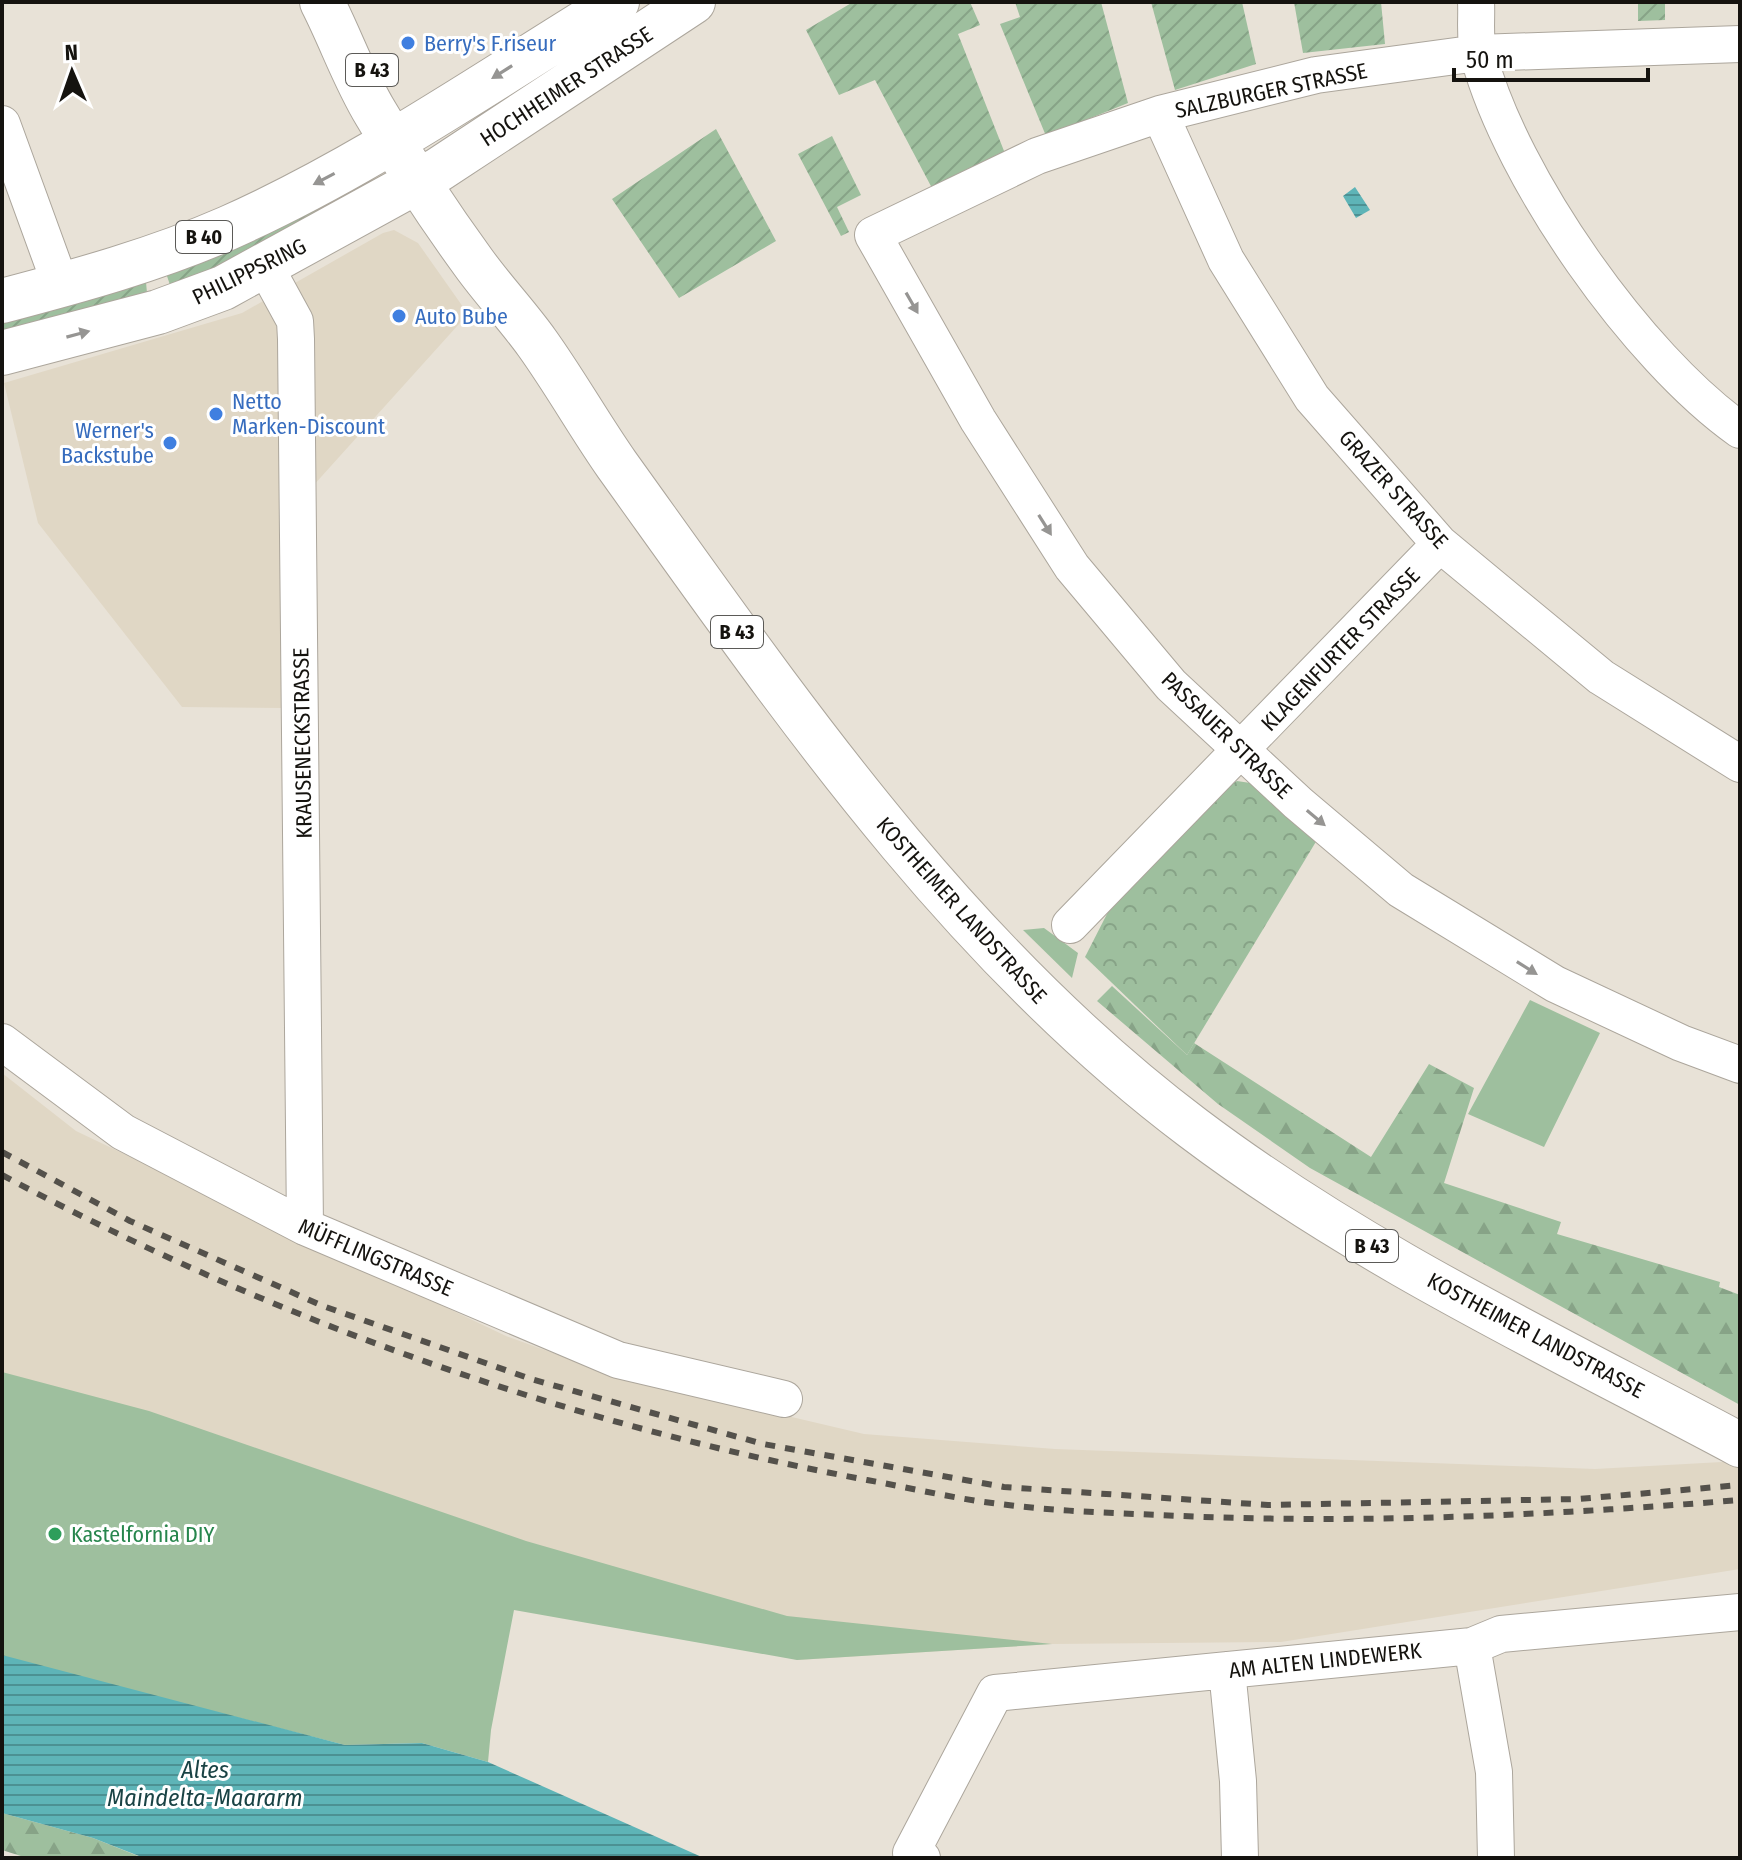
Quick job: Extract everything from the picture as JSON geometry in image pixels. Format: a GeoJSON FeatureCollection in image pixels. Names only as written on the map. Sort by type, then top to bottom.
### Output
{"type":"FeatureCollection","features":[{"type":"Feature","properties":{"kind":"main road","name":"HOCHHEIMER STRASSE"},"geometry":{"type":"LineString","coordinates":[[403,136],[617,2]]}},
{"type":"Feature","properties":{"kind":"main road","name":"HOCHHEIMER STRASSE"},"geometry":{"type":"LineString","coordinates":[[427,176],[693,2]]}},
{"type":"Feature","properties":{"kind":"main road","name":"B 43"},"geometry":{"type":"LineString","coordinates":[[325,7],[359,85],[403,136],[427,176]]}},
{"type":"Feature","properties":{"kind":"main road","name":"B 40"},"geometry":{"type":"LineString","coordinates":[[2,301],[142,261],[227,228],[403,136]]}},
{"type":"Feature","properties":{"kind":"main road","name":"PHILIPPSRING"},"geometry":{"type":"LineString","coordinates":[[2,353],[158,312],[223,288],[427,176]]}},
{"type":"Feature","properties":{"kind":"main road","name":"KOSTHEIMER LANDSTRASSE"},"geometry":{"type":"LineString","coordinates":[[427,176],[491,256],[536,342],[614,461],[795,713],[921,868],[1037,995],[1183,1120],[1312,1211],[1740,1445]]}},
{"type":"Feature","properties":{"kind":"main road"},"geometry":{"type":"LineString","coordinates":[[142,261],[155,274],[161,293],[158,312]]}},
{"type":"Feature","properties":{"kind":"street"},"geometry":{"type":"LineString","coordinates":[[1476,2],[1478,53],[1503,127],[1547,205],[1609,295],[1673,375],[1740,430]]}},
{"type":"Feature","properties":{"kind":"street","name":"SALZBURGER STRASSE"},"geometry":{"type":"LineString","coordinates":[[873,235],[1037,156],[1160,114],[1316,75],[1478,53],[1740,44]]}},
{"type":"Feature","properties":{"kind":"street","name":"GRAZER STRASSE"},"geometry":{"type":"LineString","coordinates":[[1160,114],[1226,260],[1312,398],[1440,544],[1601,677],[1740,764]]}},
{"type":"Feature","properties":{"kind":"street"},"geometry":{"type":"LineString","coordinates":[[2,124],[61,286]]}},
{"type":"Feature","properties":{"kind":"street","name":"PASSAUER STRASSE"},"geometry":{"type":"LineString","coordinates":[[873,235],[978,420],[1072,567],[1171,685],[1298,803],[1401,890],[1555,984],[1681,1043],[1740,1065]]}},
{"type":"Feature","properties":{"kind":"street","name":"KRAUSENECKSTRASSE"},"geometry":{"type":"LineString","coordinates":[[265,266],[295,321],[296,339],[305,1227]]}},
{"type":"Feature","properties":{"kind":"street","name":"KLAGENFURTER STRASSE"},"geometry":{"type":"LineString","coordinates":[[1070,925],[1243,751],[1440,544]]}},
{"type":"Feature","properties":{"kind":"street","name":"MÜFFLINGSTRASSE"},"geometry":{"type":"LineString","coordinates":[[2,1042],[123,1132],[305,1227],[618,1360],[784,1399]]}},
{"type":"Feature","properties":{"kind":"street","name":"AM ALTEN LINDEWERK"},"geometry":{"type":"LineString","coordinates":[[922,1858],[911,1853],[952,1769],[995,1693],[1472,1646],[1501,1634],[1740,1612]]}},
{"type":"Feature","properties":{"kind":"street"},"geometry":{"type":"LineString","coordinates":[[1472,1646],[1494,1772],[1496,1858]]}},
{"type":"Feature","properties":{"kind":"street"},"geometry":{"type":"LineString","coordinates":[[1227,1670],[1238,1781],[1240,1858]]}},
{"type":"Feature","properties":{"kind":"shaded area"},"geometry":{"type":"Polygon","coordinates":[[[394,230],[418,243],[468,314],[285,517],[283,708],[182,707],[38,523],[4,383],[242,313],[383,233],[394,230]]]}},
{"type":"Feature","properties":{"kind":"shaded area"},"geometry":{"type":"Polygon","coordinates":[[[2,1073],[76,1131],[506,1336],[614,1375],[864,1434],[1055,1449],[1595,1469],[1740,1461],[1740,1569],[1281,1642],[1052,1644],[797,1660],[2,1418],[2,1073]]]}},
{"type":"Feature","properties":{"kind":"green space"},"geometry":{"type":"Polygon","coordinates":[[[853,2],[970,2],[980,25],[958,34],[1006,156],[933,190],[875,80],[839,95],[806,30],[853,2]]]}},
{"type":"Feature","properties":{"kind":"green space"},"geometry":{"type":"Polygon","coordinates":[[[1015,2],[1101,2],[1128,103],[1046,136],[1000,24],[1020,17],[1015,2]]]}},
{"type":"Feature","properties":{"kind":"green space"},"geometry":{"type":"Polygon","coordinates":[[[1151,2],[1242,2],[1256,64],[1175,90],[1151,2]]]}},
{"type":"Feature","properties":{"kind":"green space"},"geometry":{"type":"Polygon","coordinates":[[[1294,2],[1381,2],[1385,44],[1303,53],[1294,2]]]}},
{"type":"Feature","properties":{"kind":"green space"},"geometry":{"type":"Polygon","coordinates":[[[1638,2],[1665,2],[1665,20],[1638,21],[1638,2]]]}},
{"type":"Feature","properties":{"kind":"green space"},"geometry":{"type":"Polygon","coordinates":[[[716,129],[776,241],[679,298],[612,199],[716,129]]]}},
{"type":"Feature","properties":{"kind":"green space"},"geometry":{"type":"Polygon","coordinates":[[[832,136],[861,195],[837,207],[849,232],[841,236],[798,154],[832,136]]]}},
{"type":"Feature","properties":{"kind":"green space"},"geometry":{"type":"Polygon","coordinates":[[[350,185],[349,195],[270,242],[171,288],[164,267],[350,185]]]}},
{"type":"Feature","properties":{"kind":"green space"},"geometry":{"type":"Polygon","coordinates":[[[146,282],[147,293],[2,339],[2,314],[146,282]]]}},
{"type":"Feature","properties":{"kind":"green space"},"geometry":{"type":"Polygon","coordinates":[[[1237,781],[1257,784],[1320,835],[1187,1055],[1085,957],[1109,910],[1237,781]]]}},
{"type":"Feature","properties":{"kind":"green space"},"geometry":{"type":"Polygon","coordinates":[[[1044,928],[1078,953],[1072,978],[1023,930],[1044,928]]]}},
{"type":"Feature","properties":{"kind":"green space"},"geometry":{"type":"Polygon","coordinates":[[[1112,986],[1187,1055],[1194,1043],[1371,1157],[1429,1064],[1474,1088],[1444,1183],[1561,1222],[1557,1234],[1720,1282],[1719,1287],[1740,1295],[1740,1405],[1310,1168],[1218,1104],[1097,1001],[1112,986]]]}},
{"type":"Feature","properties":{"kind":"green space"},"geometry":{"type":"Polygon","coordinates":[[[1530,1000],[1600,1033],[1544,1147],[1468,1114],[1530,1000]]]}},
{"type":"Feature","properties":{"kind":"green space"},"geometry":{"type":"Polygon","coordinates":[[[2,1372],[149,1411],[526,1541],[787,1616],[1052,1644],[797,1660],[514,1610],[491,1730],[488,1762],[422,1743],[345,1745],[2,1657],[2,1372]]]}},
{"type":"Feature","properties":{"kind":"green space"},"geometry":{"type":"Polygon","coordinates":[[[2,1813],[93,1838],[143,1858],[27,1858],[2,1850],[2,1813]]]}},
{"type":"Feature","properties":{"kind":"water"},"geometry":{"type":"Polygon","coordinates":[[[1355,187],[1370,210],[1356,218],[1343,196],[1355,187]]]}},
{"type":"Feature","properties":{"kind":"water","name":"Altes Maindelta-Maararm"},"geometry":{"type":"Polygon","coordinates":[[[2,1655],[345,1745],[422,1743],[488,1762],[704,1858],[144,1858],[93,1838],[2,1813],[2,1655]]]}},
{"type":"Feature","properties":{"kind":"railway"},"geometry":{"type":"LineString","coordinates":[[2,1152],[130,1221],[323,1306],[531,1379],[763,1444],[1004,1487],[1268,1505],[1579,1499],[1740,1485]]}},
{"type":"Feature","properties":{"kind":"railway"},"geometry":{"type":"LineString","coordinates":[[2,1175],[209,1276],[315,1320],[531,1397],[642,1429],[754,1456],[950,1496],[1068,1511],[1321,1519],[1530,1514],[1740,1500]]}},
{"type":"Feature","properties":{"kind":"place","name":"Berry's F.riseur"},"geometry":{"type":"Point","coordinates":[408,43]}},
{"type":"Feature","properties":{"kind":"place","name":"Auto Bube"},"geometry":{"type":"Point","coordinates":[399,316]}},
{"type":"Feature","properties":{"kind":"place","name":"Netto Marken-Discount"},"geometry":{"type":"Point","coordinates":[216,414]}},
{"type":"Feature","properties":{"kind":"place","name":"Werner's Backstube"},"geometry":{"type":"Point","coordinates":[170,443]}},
{"type":"Feature","properties":{"kind":"place","name":"Kastelfornia DIY"},"geometry":{"type":"Point","coordinates":[55,1534]}}]}
